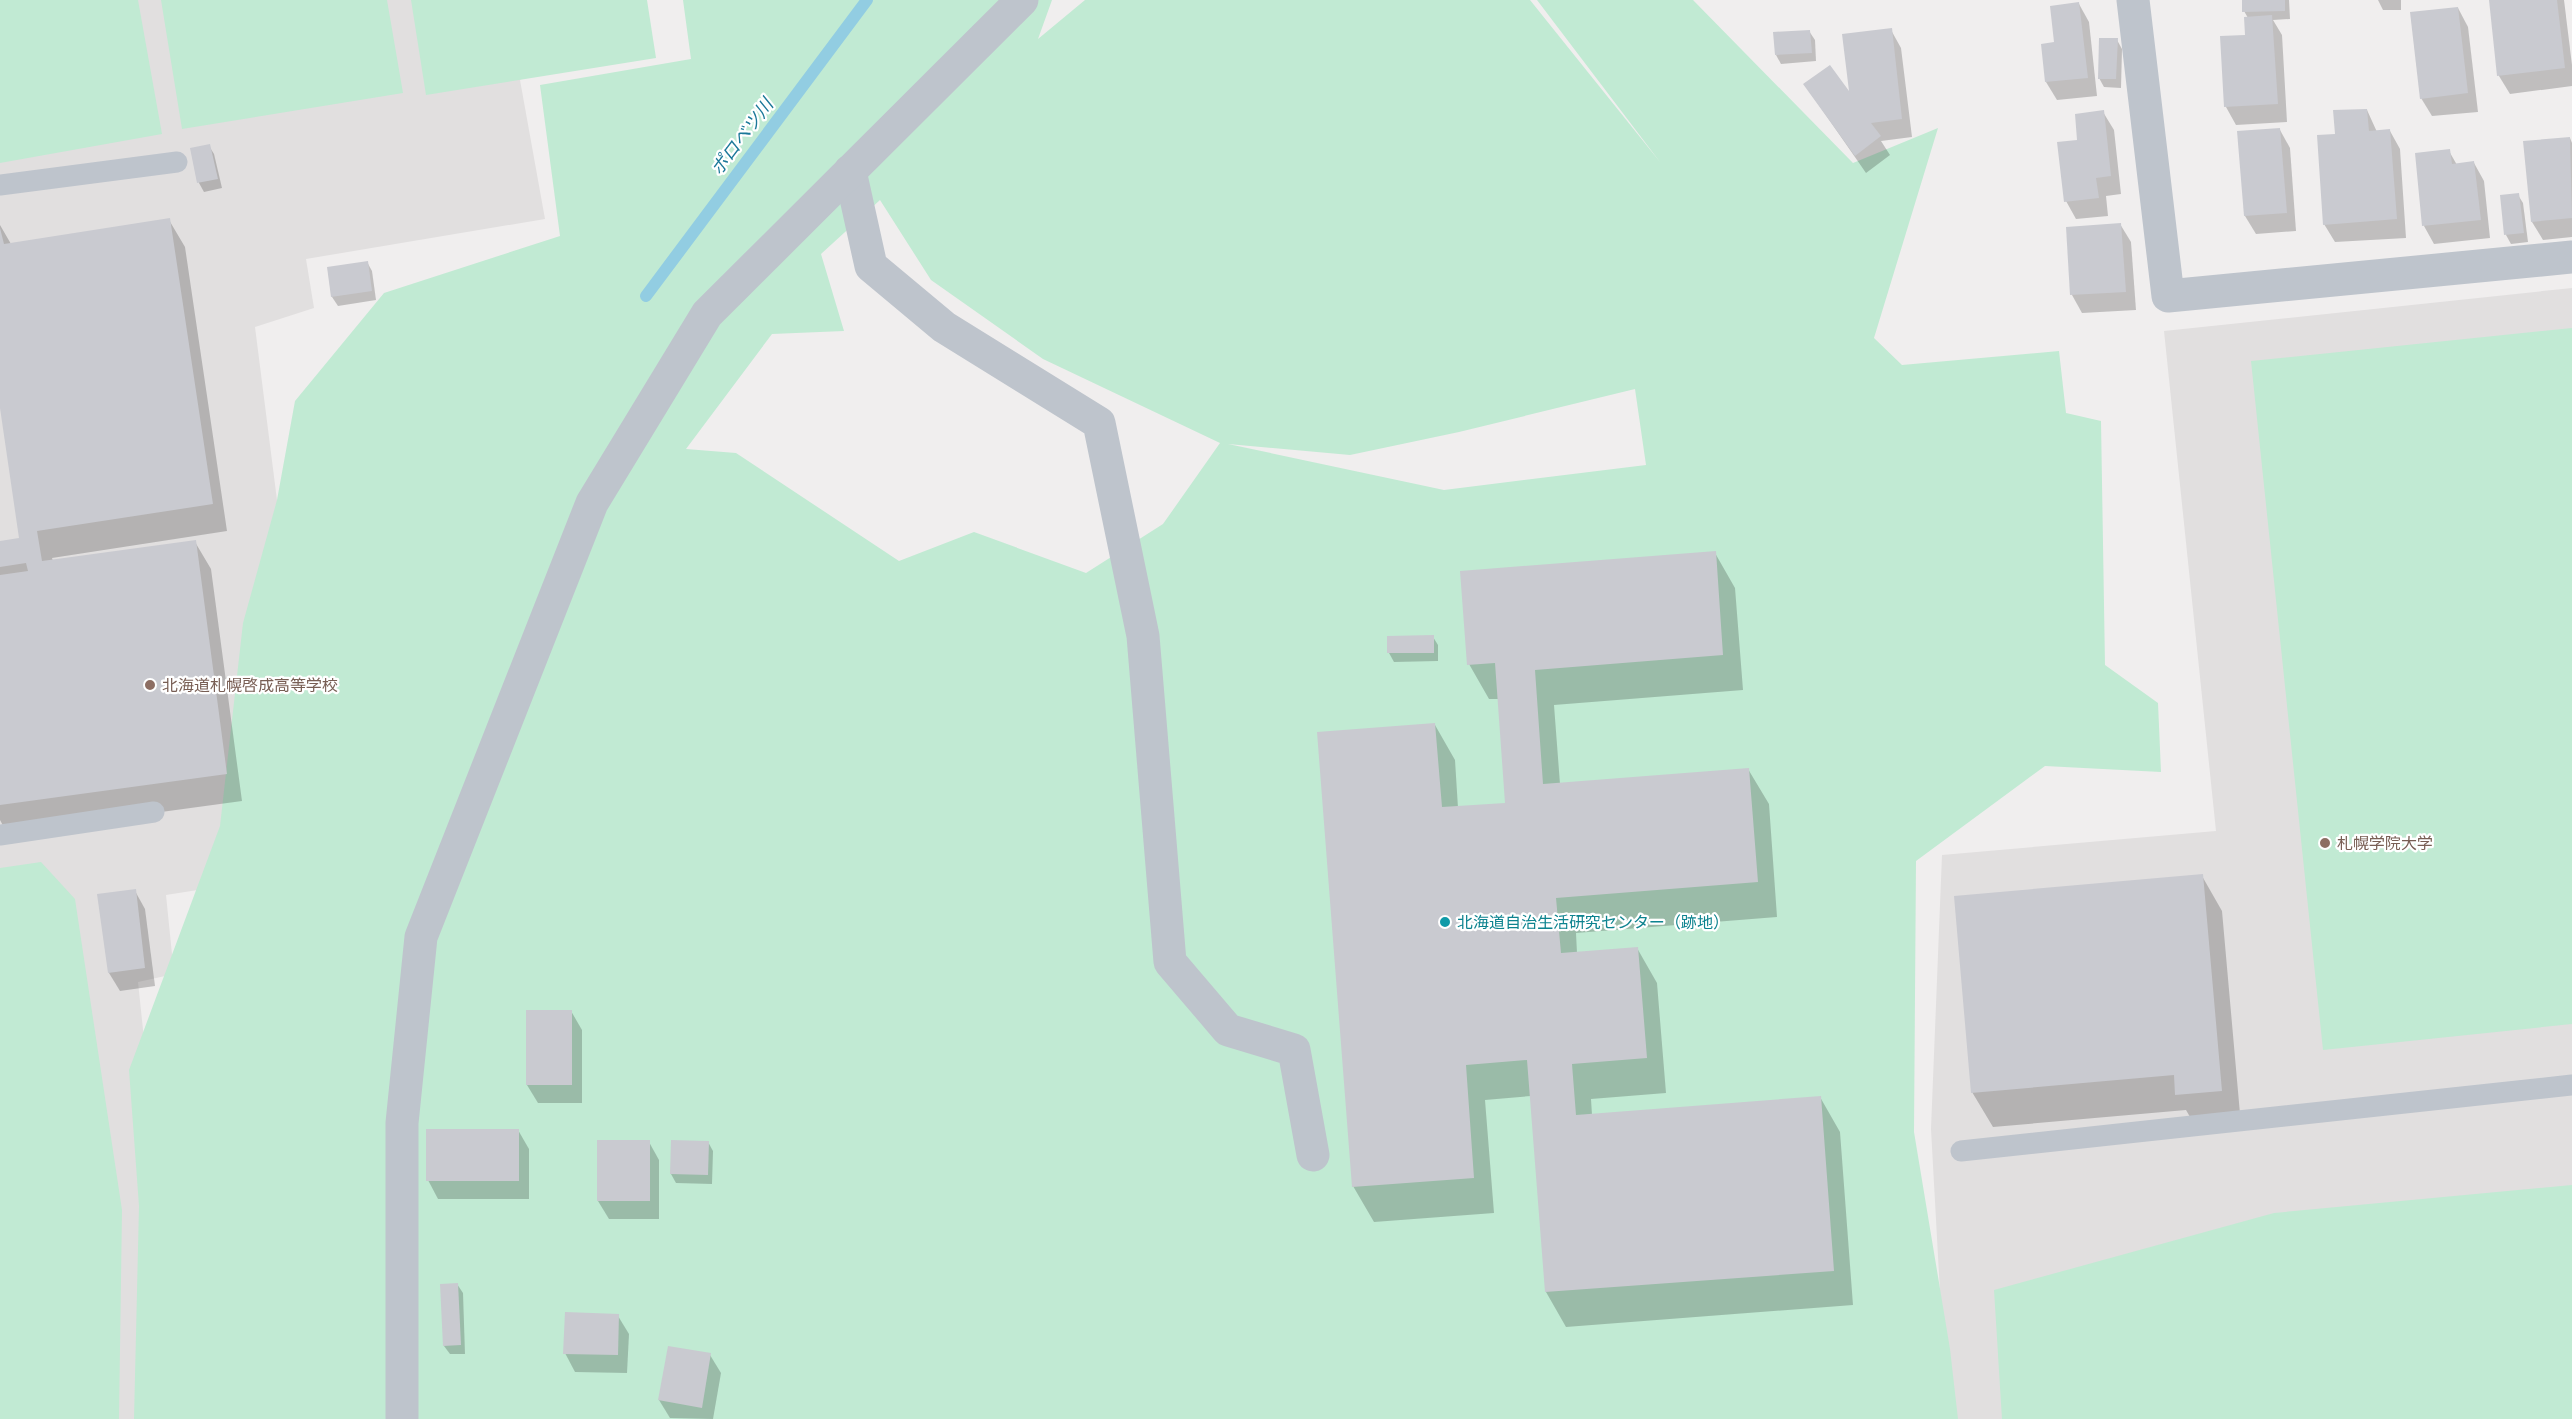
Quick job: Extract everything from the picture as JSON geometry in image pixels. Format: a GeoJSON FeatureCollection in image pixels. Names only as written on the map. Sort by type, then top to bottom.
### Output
{"type":"FeatureCollection","features":[{"type":"Feature","properties":{"kind":"street"},"geometry":{"type":"LineString","coordinates":[[402,1417],[402,1123],[421,937],[592,503],[707,314],[1022,0]]}},
{"type":"Feature","properties":{"kind":"street"},"geometry":{"type":"LineString","coordinates":[[2133,0],[2168,296],[2572,257]]}},
{"type":"Feature","properties":{"kind":"street"},"geometry":{"type":"LineString","coordinates":[[850,171],[871,266],[944,327],[1099,423],[1143,636],[1170,962],[1228,1030],[1294,1050],[1313,1155]]}},
{"type":"Feature","properties":{"kind":"lane"},"geometry":{"type":"LineString","coordinates":[[0,185],[177,162]]}},
{"type":"Feature","properties":{"kind":"lane"},"geometry":{"type":"LineString","coordinates":[[0,835],[154,812]]}},
{"type":"Feature","properties":{"kind":"lane"},"geometry":{"type":"LineString","coordinates":[[1961,1151],[2572,1085]]}},
{"type":"Feature","properties":{"kind":"shaded area","name":"北海道札幌啓成高等学校"},"geometry":{"type":"Polygon","coordinates":[[[0,0],[647,0],[520,80],[545,219],[306,259],[314,308],[255,327],[324,870],[166,895],[174,974],[138,982],[184,1419],[0,1419],[0,0]]]}},
{"type":"Feature","properties":{"kind":"shaded area","name":"札幌学院大学"},"geometry":{"type":"Polygon","coordinates":[[[2572,288],[2572,1419],[1947,1419],[1931,1129],[1942,855],[2216,831],[2164,331],[2572,288]]]}},
{"type":"Feature","properties":{"kind":"green space"},"geometry":{"type":"Polygon","coordinates":[[[0,0],[138,0],[162,134],[0,163],[0,0]]]}},
{"type":"Feature","properties":{"kind":"green space"},"geometry":{"type":"Polygon","coordinates":[[[161,0],[387,0],[403,93],[182,129],[161,0]]]}},
{"type":"Feature","properties":{"kind":"green space"},"geometry":{"type":"Polygon","coordinates":[[[411,0],[647,0],[656,58],[426,95],[411,0]]]}},
{"type":"Feature","properties":{"kind":"green space"},"geometry":{"type":"Polygon","coordinates":[[[683,0],[1052,0],[1038,39],[1085,0],[1530,0],[1660,162],[1537,0],[1693,0],[1853,163],[1938,128],[1874,338],[1902,365],[2059,351],[2066,413],[2101,421],[2105,665],[2158,703],[2161,772],[2045,766],[1916,861],[1914,1132],[1950,1349],[1958,1419],[134,1419],[139,1206],[129,1070],[220,826],[243,623],[277,500],[295,401],[384,293],[560,236],[540,85],[691,59],[683,0]],[[880,200],[821,254],[844,331],[772,334],[686,449],[736,453],[899,561],[974,532],[1086,573],[1163,524],[1220,443],[1043,359],[931,280],[880,200]],[[1635,389],[1459,432],[1350,455],[1228,444],[1444,490],[1646,465],[1635,389]]]}},
{"type":"Feature","properties":{"kind":"green space"},"geometry":{"type":"Polygon","coordinates":[[[2572,328],[2572,1024],[2323,1050],[2251,361],[2572,328]]]}},
{"type":"Feature","properties":{"kind":"green space"},"geometry":{"type":"Polygon","coordinates":[[[41,862],[75,899],[122,1210],[119,1419],[0,1419],[0,868],[41,862]]]}},
{"type":"Feature","properties":{"kind":"green space"},"geometry":{"type":"Polygon","coordinates":[[[2572,1185],[2572,1419],[2002,1419],[1994,1290],[2274,1213],[2572,1185]]]}},
{"type":"Feature","properties":{"kind":"building"},"geometry":{"type":"Polygon","coordinates":[[[2242,0],[2285,0],[2285,11],[2242,12],[2242,0]]]}},
{"type":"Feature","properties":{"kind":"building"},"geometry":{"type":"Polygon","coordinates":[[[2489,0],[2557,0],[2565,68],[2497,76],[2489,0]]]}},
{"type":"Feature","properties":{"kind":"building"},"geometry":{"type":"Polygon","coordinates":[[[2079,2],[2088,78],[2045,82],[2041,44],[2054,42],[2050,6],[2079,2]]]}},
{"type":"Feature","properties":{"kind":"building"},"geometry":{"type":"Polygon","coordinates":[[[2458,7],[2468,93],[2420,99],[2410,12],[2458,7]]]}},
{"type":"Feature","properties":{"kind":"building"},"geometry":{"type":"Polygon","coordinates":[[[2272,15],[2278,104],[2224,107],[2220,36],[2245,35],[2244,17],[2272,15]]]}},
{"type":"Feature","properties":{"kind":"building"},"geometry":{"type":"Polygon","coordinates":[[[1892,28],[1902,119],[1871,123],[1881,136],[1855,156],[1803,84],[1830,65],[1849,91],[1842,34],[1892,28]]]}},
{"type":"Feature","properties":{"kind":"building"},"geometry":{"type":"Polygon","coordinates":[[[1810,30],[1812,53],[1775,55],[1773,32],[1810,30]]]}},
{"type":"Feature","properties":{"kind":"building"},"geometry":{"type":"Polygon","coordinates":[[[2099,38],[2118,38],[2116,79],[2098,79],[2099,38]]]}},
{"type":"Feature","properties":{"kind":"building"},"geometry":{"type":"Polygon","coordinates":[[[2367,109],[2369,131],[2390,129],[2397,219],[2323,225],[2317,135],[2335,134],[2333,110],[2367,109]]]}},
{"type":"Feature","properties":{"kind":"building"},"geometry":{"type":"Polygon","coordinates":[[[2104,110],[2111,176],[2096,178],[2099,198],[2064,202],[2057,142],[2077,140],[2075,114],[2104,110]]]}},
{"type":"Feature","properties":{"kind":"building"},"geometry":{"type":"Polygon","coordinates":[[[2280,128],[2287,213],[2244,216],[2237,131],[2280,128]]]}},
{"type":"Feature","properties":{"kind":"building"},"geometry":{"type":"Polygon","coordinates":[[[2570,137],[2572,218],[2531,222],[2523,141],[2570,137]]]}},
{"type":"Feature","properties":{"kind":"building"},"geometry":{"type":"Polygon","coordinates":[[[210,144],[218,179],[197,183],[190,148],[210,144]]]}},
{"type":"Feature","properties":{"kind":"building"},"geometry":{"type":"Polygon","coordinates":[[[2450,149],[2452,164],[2474,161],[2481,220],[2422,226],[2415,153],[2450,149]]]}},
{"type":"Feature","properties":{"kind":"building"},"geometry":{"type":"Polygon","coordinates":[[[2519,193],[2524,233],[2504,235],[2500,195],[2519,193]]]}},
{"type":"Feature","properties":{"kind":"building"},"geometry":{"type":"Polygon","coordinates":[[[170,218],[213,504],[37,531],[42,561],[196,540],[227,774],[0,805],[0,575],[28,571],[26,563],[0,567],[0,541],[19,538],[0,408],[0,228],[4,244],[170,218]]]}},
{"type":"Feature","properties":{"kind":"building"},"geometry":{"type":"Polygon","coordinates":[[[2121,223],[2126,292],[2070,295],[2066,227],[2121,223]]]}},
{"type":"Feature","properties":{"kind":"building"},"geometry":{"type":"Polygon","coordinates":[[[368,261],[372,291],[331,297],[327,267],[368,261]]]}},
{"type":"Feature","properties":{"kind":"building","name":"北海道自治生活研究センター（跡地）"},"geometry":{"type":"Polygon","coordinates":[[[1716,551],[1723,655],[1535,670],[1543,784],[1749,768],[1758,882],[1556,898],[1561,953],[1638,947],[1647,1058],[1572,1064],[1576,1115],[1821,1096],[1834,1271],[1545,1292],[1527,1060],[1466,1065],[1474,1178],[1352,1187],[1317,732],[1435,723],[1442,807],[1505,803],[1495,663],[1467,665],[1460,571],[1716,551]]]}},
{"type":"Feature","properties":{"kind":"building"},"geometry":{"type":"Polygon","coordinates":[[[1434,635],[1434,653],[1387,653],[1387,636],[1434,635]]]}},
{"type":"Feature","properties":{"kind":"building"},"geometry":{"type":"Polygon","coordinates":[[[2203,874],[2222,1091],[2175,1095],[2174,1075],[1971,1093],[1954,896],[2203,874]]]}},
{"type":"Feature","properties":{"kind":"building"},"geometry":{"type":"Polygon","coordinates":[[[136,889],[145,968],[108,973],[97,894],[136,889]]]}},
{"type":"Feature","properties":{"kind":"building"},"geometry":{"type":"Polygon","coordinates":[[[526,1010],[572,1010],[572,1085],[526,1085],[526,1010]]]}},
{"type":"Feature","properties":{"kind":"building"},"geometry":{"type":"Polygon","coordinates":[[[426,1129],[519,1129],[519,1181],[426,1181],[426,1129]]]}},
{"type":"Feature","properties":{"kind":"building"},"geometry":{"type":"Polygon","coordinates":[[[597,1140],[650,1140],[650,1201],[597,1201],[597,1140]]]}},
{"type":"Feature","properties":{"kind":"building"},"geometry":{"type":"Polygon","coordinates":[[[671,1140],[709,1141],[708,1175],[670,1174],[671,1140]]]}},
{"type":"Feature","properties":{"kind":"building"},"geometry":{"type":"Polygon","coordinates":[[[458,1283],[461,1345],[443,1346],[440,1284],[458,1283]]]}},
{"type":"Feature","properties":{"kind":"building"},"geometry":{"type":"Polygon","coordinates":[[[565,1312],[619,1314],[618,1355],[563,1354],[565,1312]]]}},
{"type":"Feature","properties":{"kind":"building"},"geometry":{"type":"Polygon","coordinates":[[[668,1346],[711,1353],[702,1408],[658,1400],[668,1346]]]}},
{"type":"Feature","properties":{"kind":"waterway","name":"ポロベツ川"},"geometry":{"type":"LineString","coordinates":[[646,296],[867,0]]}},
{"type":"Feature","properties":{"kind":"place","name":"北海道札幌啓成高等学校"},"geometry":{"type":"Point","coordinates":[150,685]}},
{"type":"Feature","properties":{"kind":"place","name":"札幌学院大学"},"geometry":{"type":"Point","coordinates":[2325,843]}},
{"type":"Feature","properties":{"kind":"place","name":"北海道自治生活研究センター（跡地）"},"geometry":{"type":"Point","coordinates":[1445,922]}}]}
